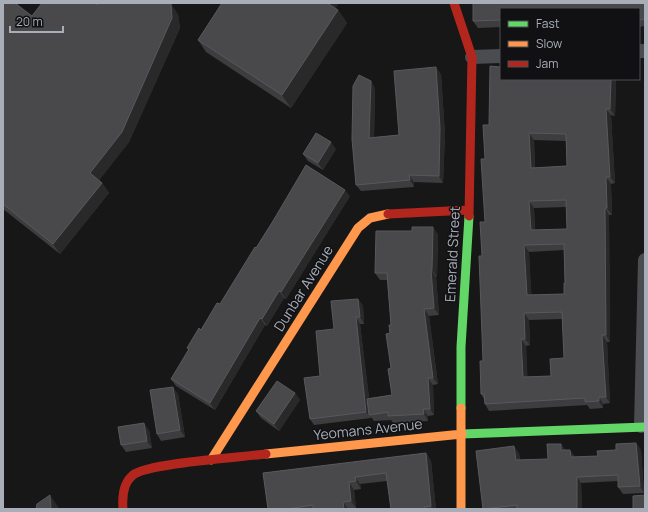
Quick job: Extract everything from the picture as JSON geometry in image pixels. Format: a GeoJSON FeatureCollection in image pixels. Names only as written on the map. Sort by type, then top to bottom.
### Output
{"type":"FeatureCollection","features":[{"type":"Feature","properties":{"kind":"street","name":"Emerald Street"},"geometry":{"type":"LineString","coordinates":[[454,3],[472,57],[469,210],[462,347],[461,509]]}},
{"type":"Feature","properties":{"kind":"street"},"geometry":{"type":"LineString","coordinates":[[472,57],[500,56]]}},
{"type":"Feature","properties":{"kind":"street","name":"Dunbar Avenue"},"geometry":{"type":"LineString","coordinates":[[211,460],[358,228],[370,218],[384,214],[469,210]]}},
{"type":"Feature","properties":{"kind":"street"},"geometry":{"type":"LineString","coordinates":[[643,427],[645,260]]}},
{"type":"Feature","properties":{"kind":"street","name":"Yeomans Avenue"},"geometry":{"type":"LineString","coordinates":[[123,509],[124,488],[131,476],[136,472],[145,469],[211,460],[461,434],[643,427]]}},
{"type":"Feature","properties":{"kind":"building"},"geometry":{"type":"Polygon","coordinates":[[[3,3],[15,3],[32,16],[42,3],[95,3],[97,5],[98,3],[171,4],[172,18],[122,132],[90,173],[102,183],[53,244],[3,204],[3,3]]]}},
{"type":"Feature","properties":{"kind":"building"},"geometry":{"type":"Polygon","coordinates":[[[222,3],[327,3],[338,10],[282,95],[198,40],[222,3]]]}},
{"type":"Feature","properties":{"kind":"building"},"geometry":{"type":"Polygon","coordinates":[[[473,3],[645,3],[645,19],[640,20],[640,8],[500,8],[500,20],[473,21],[473,3]]]}},
{"type":"Feature","properties":{"kind":"building"},"geometry":{"type":"Polygon","coordinates":[[[490,66],[500,67],[500,80],[611,80],[610,109],[606,109],[610,177],[606,177],[607,208],[605,208],[606,335],[602,335],[606,397],[599,397],[599,401],[585,402],[585,398],[485,404],[484,394],[481,394],[480,361],[483,361],[479,256],[482,256],[480,222],[485,222],[481,159],[485,159],[483,125],[489,125],[490,66]],[[529,133],[531,168],[567,166],[566,134],[529,133]],[[566,200],[529,201],[531,230],[567,229],[566,200]],[[564,244],[524,245],[527,295],[564,294],[564,244]],[[562,312],[524,313],[525,339],[521,339],[523,377],[551,376],[550,359],[564,358],[562,312]]]}},
{"type":"Feature","properties":{"kind":"building"},"geometry":{"type":"Polygon","coordinates":[[[436,67],[440,128],[439,176],[409,175],[410,180],[356,185],[352,139],[353,86],[359,75],[371,81],[369,138],[399,135],[394,71],[436,67]]]}},
{"type":"Feature","properties":{"kind":"building"},"geometry":{"type":"Polygon","coordinates":[[[316,133],[331,142],[318,163],[303,154],[316,133]]]}},
{"type":"Feature","properties":{"kind":"building"},"geometry":{"type":"Polygon","coordinates":[[[306,165],[345,190],[281,292],[279,291],[262,319],[260,318],[210,403],[171,379],[189,349],[187,348],[199,328],[201,330],[217,303],[220,304],[273,221],[306,165]]]}},
{"type":"Feature","properties":{"kind":"building"},"geometry":{"type":"Polygon","coordinates":[[[412,227],[433,227],[431,270],[434,308],[424,309],[433,378],[428,378],[430,409],[423,409],[424,414],[388,416],[388,412],[369,415],[367,399],[392,395],[388,369],[391,368],[386,334],[390,333],[389,325],[391,325],[387,273],[375,273],[376,231],[412,231],[412,227]]]}},
{"type":"Feature","properties":{"kind":"building"},"geometry":{"type":"Polygon","coordinates":[[[358,299],[360,317],[356,317],[366,412],[310,419],[304,378],[320,376],[316,331],[334,329],[331,301],[358,299]]]}},
{"type":"Feature","properties":{"kind":"building"},"geometry":{"type":"Polygon","coordinates":[[[277,381],[295,393],[274,424],[256,411],[277,381]]]}},
{"type":"Feature","properties":{"kind":"building"},"geometry":{"type":"Polygon","coordinates":[[[173,387],[180,430],[157,434],[150,390],[173,387]]]}},
{"type":"Feature","properties":{"kind":"building"},"geometry":{"type":"Polygon","coordinates":[[[144,423],[147,441],[121,445],[118,427],[144,423]]]}},
{"type":"Feature","properties":{"kind":"building"},"geometry":{"type":"Polygon","coordinates":[[[636,443],[640,486],[618,487],[618,475],[577,477],[577,509],[517,509],[517,505],[483,509],[476,451],[514,446],[516,460],[548,459],[547,444],[561,444],[561,450],[570,450],[571,457],[598,456],[597,451],[616,450],[616,444],[636,443]]]}},
{"type":"Feature","properties":{"kind":"building"},"geometry":{"type":"Polygon","coordinates":[[[426,453],[431,506],[424,507],[425,509],[391,509],[386,473],[355,477],[356,481],[349,482],[351,501],[343,502],[344,509],[313,509],[313,505],[287,509],[268,509],[263,473],[426,453]]]}},
{"type":"Feature","properties":{"kind":"building"},"geometry":{"type":"Polygon","coordinates":[[[50,495],[51,509],[36,509],[37,504],[50,495]]]}},
{"type":"Feature","properties":{"kind":"building"},"geometry":{"type":"Polygon","coordinates":[[[645,495],[645,509],[633,509],[633,496],[645,495]]]}},
{"type":"Feature","properties":{"kind":"traffic: fast"},"geometry":{"type":"LineString","coordinates":[[461,408],[461,347],[469,216]]}},
{"type":"Feature","properties":{"kind":"traffic: fast"},"geometry":{"type":"LineString","coordinates":[[462,434],[645,427]]}},
{"type":"Feature","properties":{"kind":"traffic: slow"},"geometry":{"type":"LineString","coordinates":[[211,460],[358,228],[370,218],[388,214]]}},
{"type":"Feature","properties":{"kind":"traffic: slow"},"geometry":{"type":"LineString","coordinates":[[461,408],[461,509]]}},
{"type":"Feature","properties":{"kind":"traffic: slow"},"geometry":{"type":"LineString","coordinates":[[266,454],[462,434]]}},
{"type":"Feature","properties":{"kind":"traffic: jam"},"geometry":{"type":"LineString","coordinates":[[454,3],[472,57],[469,216]]}},
{"type":"Feature","properties":{"kind":"traffic: jam"},"geometry":{"type":"LineString","coordinates":[[388,214],[469,210]]}},
{"type":"Feature","properties":{"kind":"traffic: jam"},"geometry":{"type":"LineString","coordinates":[[123,509],[123,495],[125,486],[133,475],[142,471],[175,464],[266,454]]}}]}
